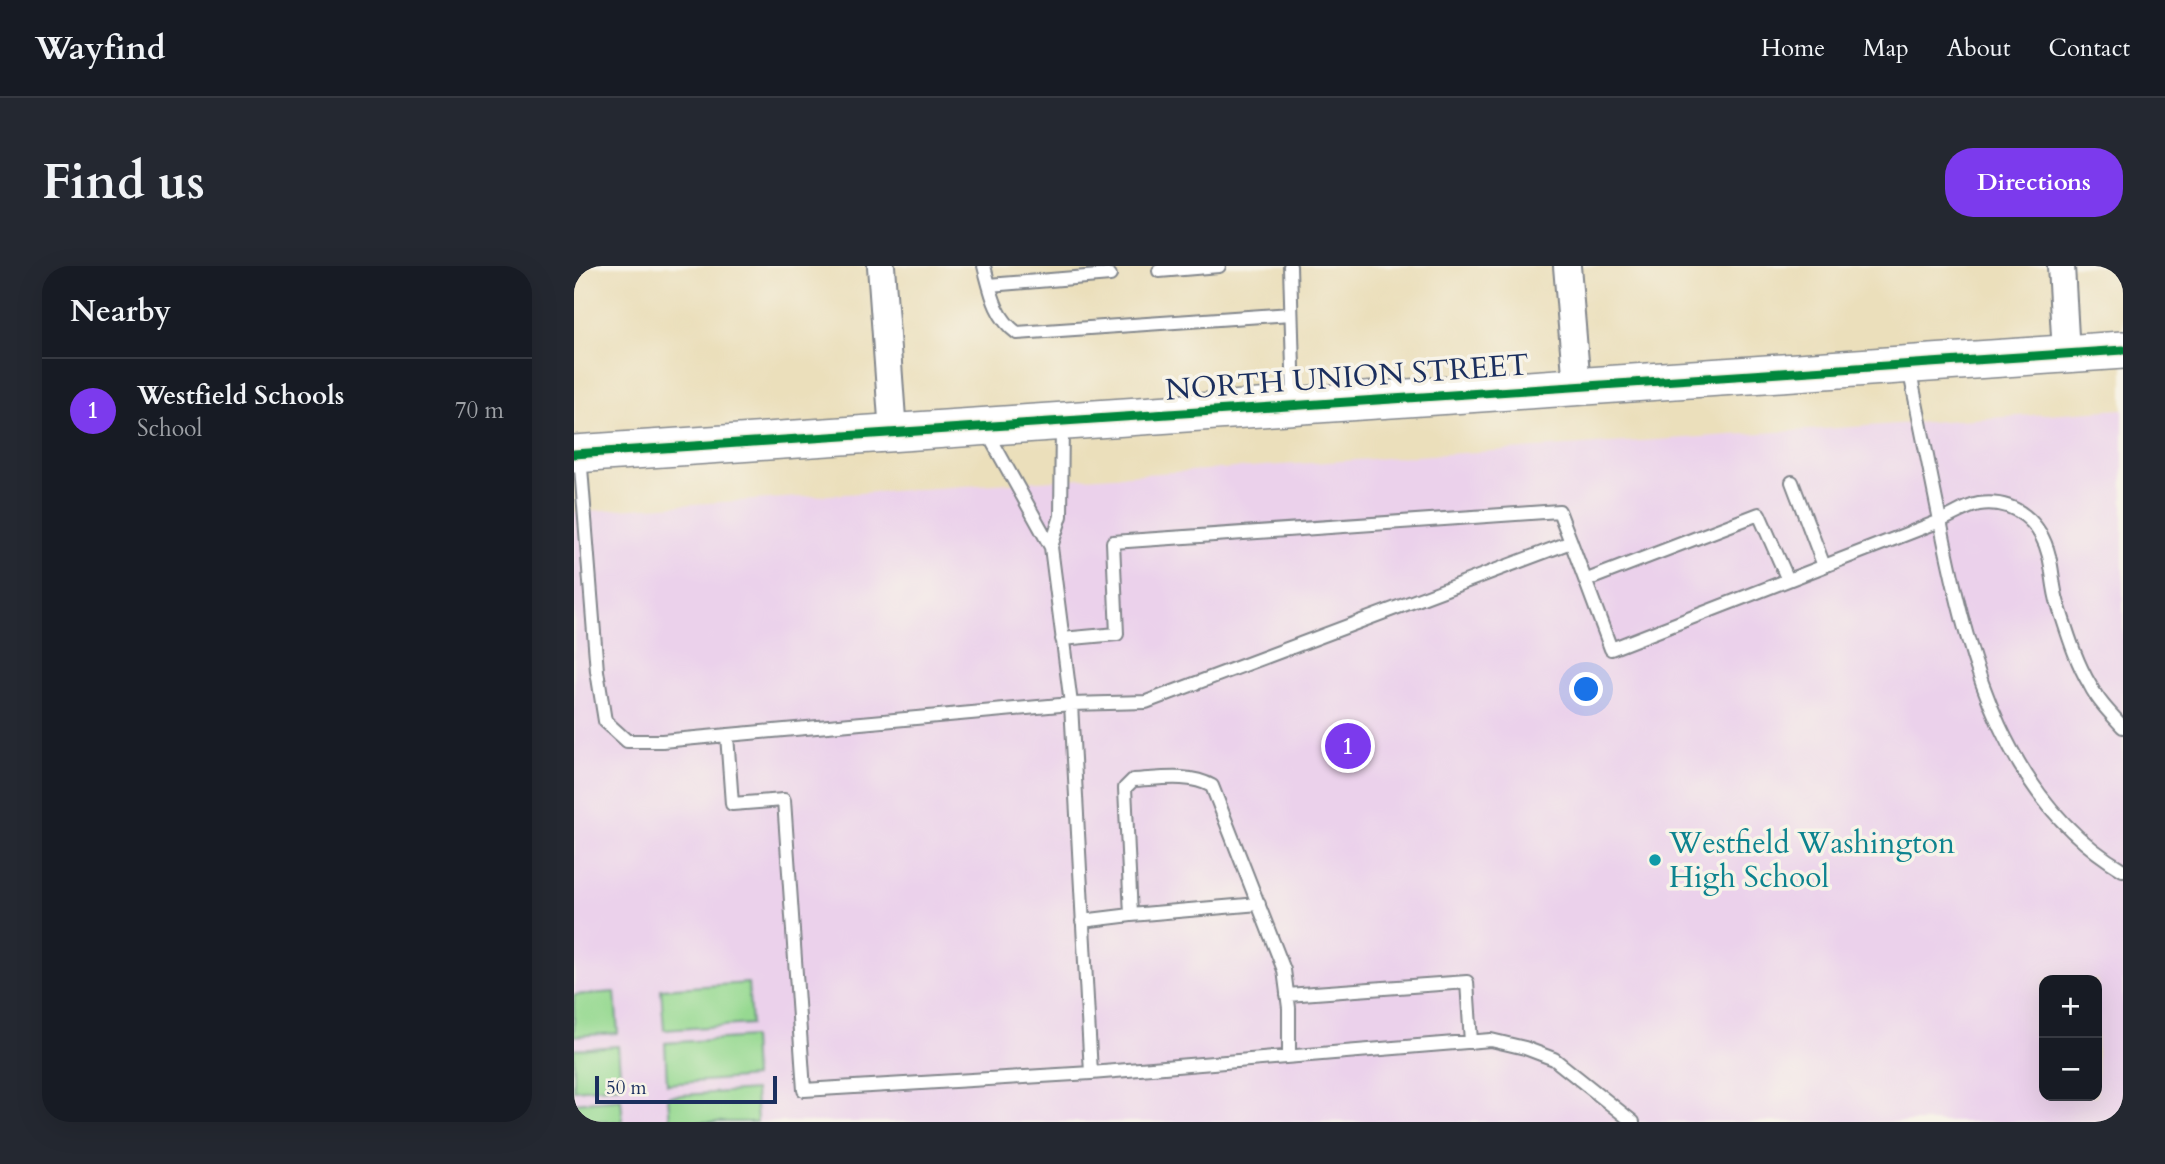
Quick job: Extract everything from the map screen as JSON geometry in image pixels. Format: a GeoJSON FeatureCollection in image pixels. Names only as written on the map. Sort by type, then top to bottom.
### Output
{"type":"FeatureCollection","features":[{"type":"Feature","properties":{"kind":"street"},"geometry":{"type":"LineString","coordinates":[[881,266],[893,433]]}},
{"type":"Feature","properties":{"kind":"street"},"geometry":{"type":"LineString","coordinates":[[1567,266],[1577,386]]}},
{"type":"Feature","properties":{"kind":"street"},"geometry":{"type":"LineString","coordinates":[[2061,266],[2066,354]]}},
{"type":"Feature","properties":{"kind":"street","name":"NORTH UNION STREET"},"geometry":{"type":"LineString","coordinates":[[577,454],[2123,350]]}},
{"type":"Feature","properties":{"kind":"lane"},"geometry":{"type":"LineString","coordinates":[[984,266],[997,311],[1006,325],[1017,333],[1291,314]]}},
{"type":"Feature","properties":{"kind":"lane"},"geometry":{"type":"LineString","coordinates":[[1159,271],[1219,266]]}},
{"type":"Feature","properties":{"kind":"lane"},"geometry":{"type":"LineString","coordinates":[[1290,266],[1294,405]]}},
{"type":"Feature","properties":{"kind":"lane"},"geometry":{"type":"LineString","coordinates":[[989,285],[1110,275]]}},
{"type":"Feature","properties":{"kind":"lane"},"geometry":{"type":"LineString","coordinates":[[1909,365],[1940,522],[1965,629],[1980,683],[1996,722],[2020,766],[2056,814],[2102,858],[2123,870]]}},
{"type":"Feature","properties":{"kind":"lane"},"geometry":{"type":"LineString","coordinates":[[1051,547],[1061,516],[1062,420]]}},
{"type":"Feature","properties":{"kind":"lane"},"geometry":{"type":"LineString","coordinates":[[984,427],[1051,547],[1070,704],[1091,1073]]}},
{"type":"Feature","properties":{"kind":"lane"},"geometry":{"type":"LineString","coordinates":[[577,454],[597,671],[606,721],[627,741],[662,741],[1070,704],[1146,702],[1571,542]]}},
{"type":"Feature","properties":{"kind":"lane"},"geometry":{"type":"LineString","coordinates":[[1792,482],[1824,566]]}},
{"type":"Feature","properties":{"kind":"lane"},"geometry":{"type":"LineString","coordinates":[[1062,639],[1117,634],[1113,542],[1559,511],[1611,649],[1940,522],[1978,504],[2004,505],[2024,512],[2038,528],[2049,554],[2057,600],[2075,652],[2089,684],[2123,727]]}},
{"type":"Feature","properties":{"kind":"lane"},"geometry":{"type":"LineString","coordinates":[[1587,580],[1759,514],[1788,580]]}},
{"type":"Feature","properties":{"kind":"lane"},"geometry":{"type":"LineString","coordinates":[[727,735],[732,804],[784,800],[804,1090],[1091,1073],[1491,1040],[1525,1048],[1554,1059],[1633,1122]]}},
{"type":"Feature","properties":{"kind":"lane"},"geometry":{"type":"LineString","coordinates":[[1131,915],[1125,788],[1133,780],[1202,780],[1212,786],[1284,970],[1289,1057]]}},
{"type":"Feature","properties":{"kind":"lane"},"geometry":{"type":"LineString","coordinates":[[1083,921],[1259,904]]}},
{"type":"Feature","properties":{"kind":"lane"},"geometry":{"type":"LineString","coordinates":[[1287,995],[1467,982],[1471,1042]]}},
{"type":"Feature","properties":{"kind":"shaded area"},"geometry":{"type":"Polygon","coordinates":[[[2123,409],[2123,1122],[574,1122],[574,512],[2123,409]]]}},
{"type":"Feature","properties":{"kind":"green space"},"geometry":{"type":"Polygon","coordinates":[[[748,983],[751,1024],[664,1030],[661,989],[748,983]]]}},
{"type":"Feature","properties":{"kind":"green space"},"geometry":{"type":"Polygon","coordinates":[[[615,992],[618,1033],[574,1036],[574,995],[615,992]]]}},
{"type":"Feature","properties":{"kind":"green space"},"geometry":{"type":"Polygon","coordinates":[[[752,1037],[754,1077],[667,1084],[665,1043],[752,1037]]]}},
{"type":"Feature","properties":{"kind":"green space"},"geometry":{"type":"Polygon","coordinates":[[[618,1046],[621,1086],[574,1090],[574,1049],[618,1046]]]}},
{"type":"Feature","properties":{"kind":"green space"},"geometry":{"type":"Polygon","coordinates":[[[755,1090],[757,1122],[670,1122],[668,1096],[755,1090]]]}},
{"type":"Feature","properties":{"kind":"green space"},"geometry":{"type":"Polygon","coordinates":[[[621,1099],[623,1122],[574,1122],[574,1103],[621,1099]]]}},
{"type":"Feature","properties":{"kind":"cycle path"},"geometry":{"type":"LineString","coordinates":[[574,454],[2123,350]]}},
{"type":"Feature","properties":{"kind":"place","name":"Westfield Schools"},"geometry":{"type":"Point","coordinates":[1348,746]}},
{"type":"Feature","properties":{"kind":"place","name":"Westfield Washington High School"},"geometry":{"type":"Point","coordinates":[1655,860]}}]}
